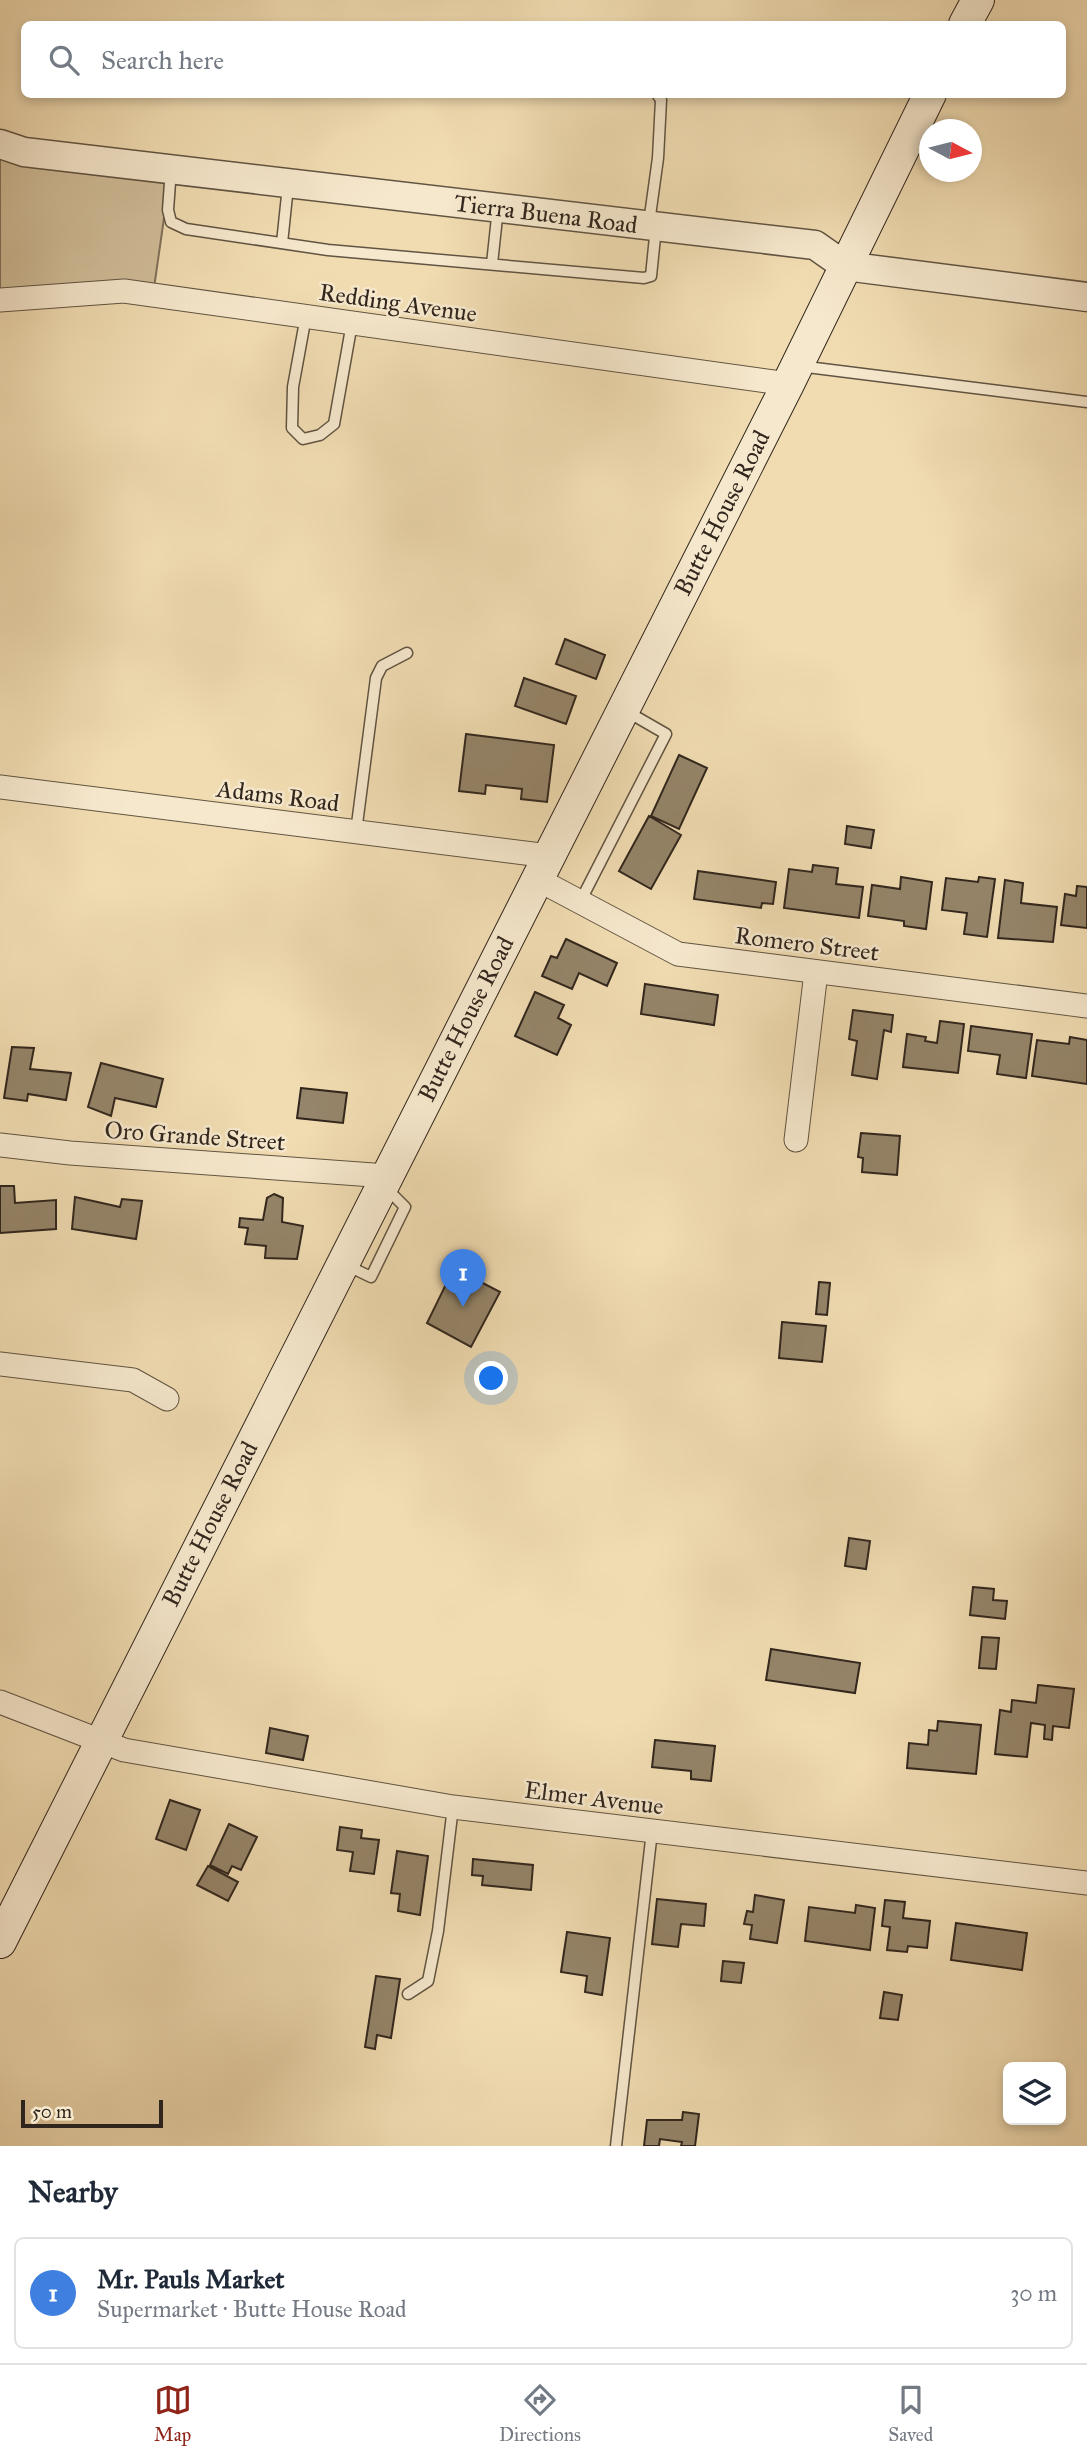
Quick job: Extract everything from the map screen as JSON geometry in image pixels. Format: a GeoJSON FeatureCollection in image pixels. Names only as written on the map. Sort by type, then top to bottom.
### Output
{"type":"FeatureCollection","features":[{"type":"Feature","properties":{"kind":"main road"},"geometry":{"type":"LineString","coordinates":[[967,21],[978,0]]}},
{"type":"Feature","properties":{"kind":"main road","name":"Butte House Road"},"geometry":{"type":"LineString","coordinates":[[0,1942],[343,1263],[376,1232],[384,1180],[792,375],[928,98]]}},
{"type":"Feature","properties":{"kind":"street","name":"Tierra Buena Road"},"geometry":{"type":"LineString","coordinates":[[0,144],[24,152],[815,246],[845,266],[1087,297]]}},
{"type":"Feature","properties":{"kind":"street","name":"Redding Avenue"},"geometry":{"type":"LineString","coordinates":[[0,300],[124,291],[352,323],[792,375]]}},
{"type":"Feature","properties":{"kind":"street","name":"Adams Road"},"geometry":{"type":"LineString","coordinates":[[0,787],[356,832],[543,868]]}},
{"type":"Feature","properties":{"kind":"street","name":"Romero Street"},"geometry":{"type":"LineString","coordinates":[[543,868],[580,902],[678,954],[1087,1006]]}},
{"type":"Feature","properties":{"kind":"street"},"geometry":{"type":"LineString","coordinates":[[796,1140],[816,972]]}},
{"type":"Feature","properties":{"kind":"street","name":"Oro Grande Street"},"geometry":{"type":"LineString","coordinates":[[0,1145],[384,1180]]}},
{"type":"Feature","properties":{"kind":"street"},"geometry":{"type":"LineString","coordinates":[[1,1371],[133,1380],[167,1399]]}},
{"type":"Feature","properties":{"kind":"street","name":"Elmer Avenue"},"geometry":{"type":"LineString","coordinates":[[0,1702],[124,1750],[453,1807],[1087,1883]]}},
{"type":"Feature","properties":{"kind":"lane"},"geometry":{"type":"LineString","coordinates":[[172,169],[168,210],[171,222],[186,229],[282,243],[644,278],[651,276],[660,98]]}},
{"type":"Feature","properties":{"kind":"lane"},"geometry":{"type":"LineString","coordinates":[[282,243],[288,183]]}},
{"type":"Feature","properties":{"kind":"lane"},"geometry":{"type":"LineString","coordinates":[[492,264],[498,208]]}},
{"type":"Feature","properties":{"kind":"lane"},"geometry":{"type":"LineString","coordinates":[[306,316],[293,387],[292,428],[303,439],[320,435],[334,424],[352,323]]}},
{"type":"Feature","properties":{"kind":"lane"},"geometry":{"type":"LineString","coordinates":[[792,375],[1087,402]]}},
{"type":"Feature","properties":{"kind":"lane"},"geometry":{"type":"LineString","coordinates":[[356,832],[376,678],[382,666],[407,653]]}},
{"type":"Feature","properties":{"kind":"lane"},"geometry":{"type":"LineString","coordinates":[[580,902],[666,734],[624,709]]}},
{"type":"Feature","properties":{"kind":"lane"},"geometry":{"type":"LineString","coordinates":[[408,1994],[428,1981],[438,1931],[453,1807]]}},
{"type":"Feature","properties":{"kind":"lane"},"geometry":{"type":"LineString","coordinates":[[616,2146],[652,1831]]}},
{"type":"Feature","properties":{"kind":"shaded area"},"geometry":{"type":"Polygon","coordinates":[[[0,136],[171,169],[153,295],[0,300],[0,136]]]}},
{"type":"Feature","properties":{"kind":"building"},"geometry":{"type":"Polygon","coordinates":[[[565,639],[605,655],[596,679],[556,664],[565,639]]]}},
{"type":"Feature","properties":{"kind":"building"},"geometry":{"type":"Polygon","coordinates":[[[524,678],[576,696],[566,724],[515,706],[524,678]]]}},
{"type":"Feature","properties":{"kind":"building"},"geometry":{"type":"Polygon","coordinates":[[[466,734],[554,745],[547,802],[521,799],[522,789],[486,785],[485,794],[459,791],[466,734]]]}},
{"type":"Feature","properties":{"kind":"building"},"geometry":{"type":"Polygon","coordinates":[[[679,755],[707,768],[679,829],[651,816],[679,755]]]}},
{"type":"Feature","properties":{"kind":"building"},"geometry":{"type":"Polygon","coordinates":[[[649,816],[681,835],[651,889],[619,871],[649,816]]]}},
{"type":"Feature","properties":{"kind":"building"},"geometry":{"type":"Polygon","coordinates":[[[847,826],[874,830],[871,848],[845,844],[847,826]]]}},
{"type":"Feature","properties":{"kind":"building"},"geometry":{"type":"Polygon","coordinates":[[[813,865],[838,868],[836,884],[863,887],[859,918],[784,908],[789,869],[812,872],[813,865]]]}},
{"type":"Feature","properties":{"kind":"building"},"geometry":{"type":"Polygon","coordinates":[[[698,871],[776,882],[773,904],[762,903],[761,908],[694,899],[698,871]]]}},
{"type":"Feature","properties":{"kind":"building"},"geometry":{"type":"Polygon","coordinates":[[[901,877],[932,882],[926,929],[904,926],[904,921],[868,916],[872,885],[900,889],[901,877]]]}},
{"type":"Feature","properties":{"kind":"building"},"geometry":{"type":"Polygon","coordinates":[[[979,877],[995,879],[987,937],[964,934],[967,913],[942,910],[946,878],[978,882],[979,877]]]}},
{"type":"Feature","properties":{"kind":"building"},"geometry":{"type":"Polygon","coordinates":[[[1005,880],[1023,883],[1021,903],[1057,907],[1053,942],[998,938],[1005,880]]]}},
{"type":"Feature","properties":{"kind":"building"},"geometry":{"type":"Polygon","coordinates":[[[1077,886],[1087,887],[1087,928],[1061,925],[1065,894],[1076,896],[1077,886]]]}},
{"type":"Feature","properties":{"kind":"building"},"geometry":{"type":"Polygon","coordinates":[[[566,939],[617,963],[607,986],[579,973],[572,989],[542,976],[551,956],[557,958],[566,939]]]}},
{"type":"Feature","properties":{"kind":"building"},"geometry":{"type":"Polygon","coordinates":[[[645,984],[718,995],[714,1025],[641,1014],[645,984]]]}},
{"type":"Feature","properties":{"kind":"building"},"geometry":{"type":"Polygon","coordinates":[[[535,992],[564,1005],[558,1018],[571,1025],[557,1055],[515,1036],[535,992]]]}},
{"type":"Feature","properties":{"kind":"building"},"geometry":{"type":"Polygon","coordinates":[[[853,1010],[893,1015],[891,1032],[884,1030],[877,1079],[852,1075],[857,1041],[849,1039],[853,1010]]]}},
{"type":"Feature","properties":{"kind":"building"},"geometry":{"type":"Polygon","coordinates":[[[940,1021],[964,1024],[958,1073],[903,1067],[907,1034],[926,1037],[925,1041],[937,1043],[940,1021]]]}},
{"type":"Feature","properties":{"kind":"building"},"geometry":{"type":"Polygon","coordinates":[[[971,1026],[1032,1034],[1026,1078],[997,1074],[1000,1055],[968,1051],[971,1026]]]}},
{"type":"Feature","properties":{"kind":"building"},"geometry":{"type":"Polygon","coordinates":[[[1070,1037],[1087,1040],[1087,1084],[1032,1076],[1037,1040],[1069,1044],[1070,1037]]]}},
{"type":"Feature","properties":{"kind":"building"},"geometry":{"type":"Polygon","coordinates":[[[12,1047],[34,1048],[30,1069],[71,1073],[66,1100],[28,1094],[27,1101],[4,1098],[12,1047]]]}},
{"type":"Feature","properties":{"kind":"building"},"geometry":{"type":"Polygon","coordinates":[[[101,1063],[163,1079],[156,1107],[115,1098],[111,1116],[88,1107],[101,1063]]]}},
{"type":"Feature","properties":{"kind":"building"},"geometry":{"type":"Polygon","coordinates":[[[301,1088],[347,1093],[343,1123],[297,1118],[301,1088]]]}},
{"type":"Feature","properties":{"kind":"building"},"geometry":{"type":"Polygon","coordinates":[[[861,1133],[900,1136],[897,1175],[862,1172],[863,1158],[858,1157],[861,1133]]]}},
{"type":"Feature","properties":{"kind":"building"},"geometry":{"type":"Polygon","coordinates":[[[0,1186],[14,1186],[15,1203],[56,1200],[56,1229],[0,1233],[0,1186]]]}},
{"type":"Feature","properties":{"kind":"building"},"geometry":{"type":"Polygon","coordinates":[[[274,1194],[283,1198],[282,1222],[303,1226],[297,1259],[265,1258],[266,1246],[245,1244],[248,1228],[239,1227],[240,1218],[263,1220],[267,1198],[274,1194]]]}},
{"type":"Feature","properties":{"kind":"building"},"geometry":{"type":"Polygon","coordinates":[[[75,1197],[120,1207],[122,1199],[142,1201],[136,1239],[72,1229],[75,1197]]]}},
{"type":"Feature","properties":{"kind":"building"},"geometry":{"type":"Polygon","coordinates":[[[454,1268],[500,1292],[471,1347],[427,1323],[454,1268]]]}},
{"type":"Feature","properties":{"kind":"building"},"geometry":{"type":"Polygon","coordinates":[[[819,1282],[830,1283],[827,1315],[816,1314],[819,1282]]]}},
{"type":"Feature","properties":{"kind":"building"},"geometry":{"type":"Polygon","coordinates":[[[782,1322],[826,1326],[822,1362],[779,1358],[782,1322]]]}},
{"type":"Feature","properties":{"kind":"building"},"geometry":{"type":"Polygon","coordinates":[[[849,1538],[870,1541],[866,1569],[845,1566],[849,1538]]]}},
{"type":"Feature","properties":{"kind":"building"},"geometry":{"type":"Polygon","coordinates":[[[973,1587],[994,1589],[993,1600],[1007,1601],[1005,1619],[970,1615],[973,1587]]]}},
{"type":"Feature","properties":{"kind":"building"},"geometry":{"type":"Polygon","coordinates":[[[982,1637],[999,1638],[996,1669],[979,1668],[982,1637]]]}},
{"type":"Feature","properties":{"kind":"building"},"geometry":{"type":"Polygon","coordinates":[[[771,1649],[860,1663],[855,1693],[766,1680],[771,1649]]]}},
{"type":"Feature","properties":{"kind":"building"},"geometry":{"type":"Polygon","coordinates":[[[1038,1685],[1074,1689],[1069,1728],[1053,1726],[1052,1740],[1044,1739],[1045,1725],[1031,1723],[1027,1757],[995,1754],[1000,1710],[1011,1712],[1012,1700],[1036,1703],[1038,1685]]]}},
{"type":"Feature","properties":{"kind":"building"},"geometry":{"type":"Polygon","coordinates":[[[938,1721],[981,1725],[976,1774],[907,1768],[909,1743],[928,1745],[929,1730],[937,1731],[938,1721]]]}},
{"type":"Feature","properties":{"kind":"building"},"geometry":{"type":"Polygon","coordinates":[[[270,1728],[308,1736],[303,1760],[266,1753],[270,1728]]]}},
{"type":"Feature","properties":{"kind":"building"},"geometry":{"type":"Polygon","coordinates":[[[655,1740],[715,1746],[711,1781],[691,1779],[691,1771],[652,1767],[655,1740]]]}},
{"type":"Feature","properties":{"kind":"building"},"geometry":{"type":"Polygon","coordinates":[[[170,1800],[200,1810],[186,1850],[156,1839],[170,1800]]]}},
{"type":"Feature","properties":{"kind":"building"},"geometry":{"type":"Polygon","coordinates":[[[229,1824],[257,1837],[241,1870],[232,1866],[228,1874],[210,1865],[229,1824]]]}},
{"type":"Feature","properties":{"kind":"building"},"geometry":{"type":"Polygon","coordinates":[[[340,1827],[362,1830],[361,1838],[379,1840],[374,1874],[350,1871],[353,1852],[337,1850],[340,1827]]]}},
{"type":"Feature","properties":{"kind":"building"},"geometry":{"type":"Polygon","coordinates":[[[397,1851],[428,1856],[420,1915],[398,1911],[400,1894],[391,1893],[397,1851]]]}},
{"type":"Feature","properties":{"kind":"building"},"geometry":{"type":"Polygon","coordinates":[[[473,1859],[533,1865],[531,1890],[482,1885],[483,1876],[472,1875],[473,1859]]]}},
{"type":"Feature","properties":{"kind":"building"},"geometry":{"type":"Polygon","coordinates":[[[208,1866],[238,1882],[228,1901],[197,1885],[208,1866]]]}},
{"type":"Feature","properties":{"kind":"building"},"geometry":{"type":"Polygon","coordinates":[[[755,1895],[784,1900],[777,1943],[750,1939],[752,1925],[744,1924],[747,1911],[753,1912],[755,1895]]]}},
{"type":"Feature","properties":{"kind":"building"},"geometry":{"type":"Polygon","coordinates":[[[657,1899],[706,1904],[704,1926],[681,1924],[678,1947],[652,1944],[657,1899]]]}},
{"type":"Feature","properties":{"kind":"building"},"geometry":{"type":"Polygon","coordinates":[[[885,1900],[905,1902],[903,1918],[930,1921],[927,1948],[908,1946],[907,1952],[887,1950],[890,1927],[882,1926],[885,1900]]]}},
{"type":"Feature","properties":{"kind":"building"},"geometry":{"type":"Polygon","coordinates":[[[856,1905],[875,1908],[870,1950],[805,1941],[809,1907],[855,1913],[856,1905]]]}},
{"type":"Feature","properties":{"kind":"building"},"geometry":{"type":"Polygon","coordinates":[[[956,1923],[1027,1933],[1022,1970],[951,1960],[956,1923]]]}},
{"type":"Feature","properties":{"kind":"building"},"geometry":{"type":"Polygon","coordinates":[[[567,1932],[610,1938],[602,1995],[585,1992],[587,1976],[561,1972],[567,1932]]]}},
{"type":"Feature","properties":{"kind":"building"},"geometry":{"type":"Polygon","coordinates":[[[723,1961],[744,1963],[741,1983],[721,1981],[723,1961]]]}},
{"type":"Feature","properties":{"kind":"building"},"geometry":{"type":"Polygon","coordinates":[[[376,1976],[400,1979],[391,2038],[377,2035],[375,2049],[365,2047],[376,1976]]]}},
{"type":"Feature","properties":{"kind":"building"},"geometry":{"type":"Polygon","coordinates":[[[884,1992],[902,1995],[898,2020],[880,2018],[884,1992]]]}},
{"type":"Feature","properties":{"kind":"building"},"geometry":{"type":"Polygon","coordinates":[[[683,2112],[699,2114],[695,2146],[681,2146],[682,2142],[660,2139],[659,2146],[644,2146],[647,2120],[682,2120],[683,2112]]]}},
{"type":"Feature","properties":{"kind":"place","name":"Mr. Pauls Market"},"geometry":{"type":"Point","coordinates":[463,1307]}}]}
